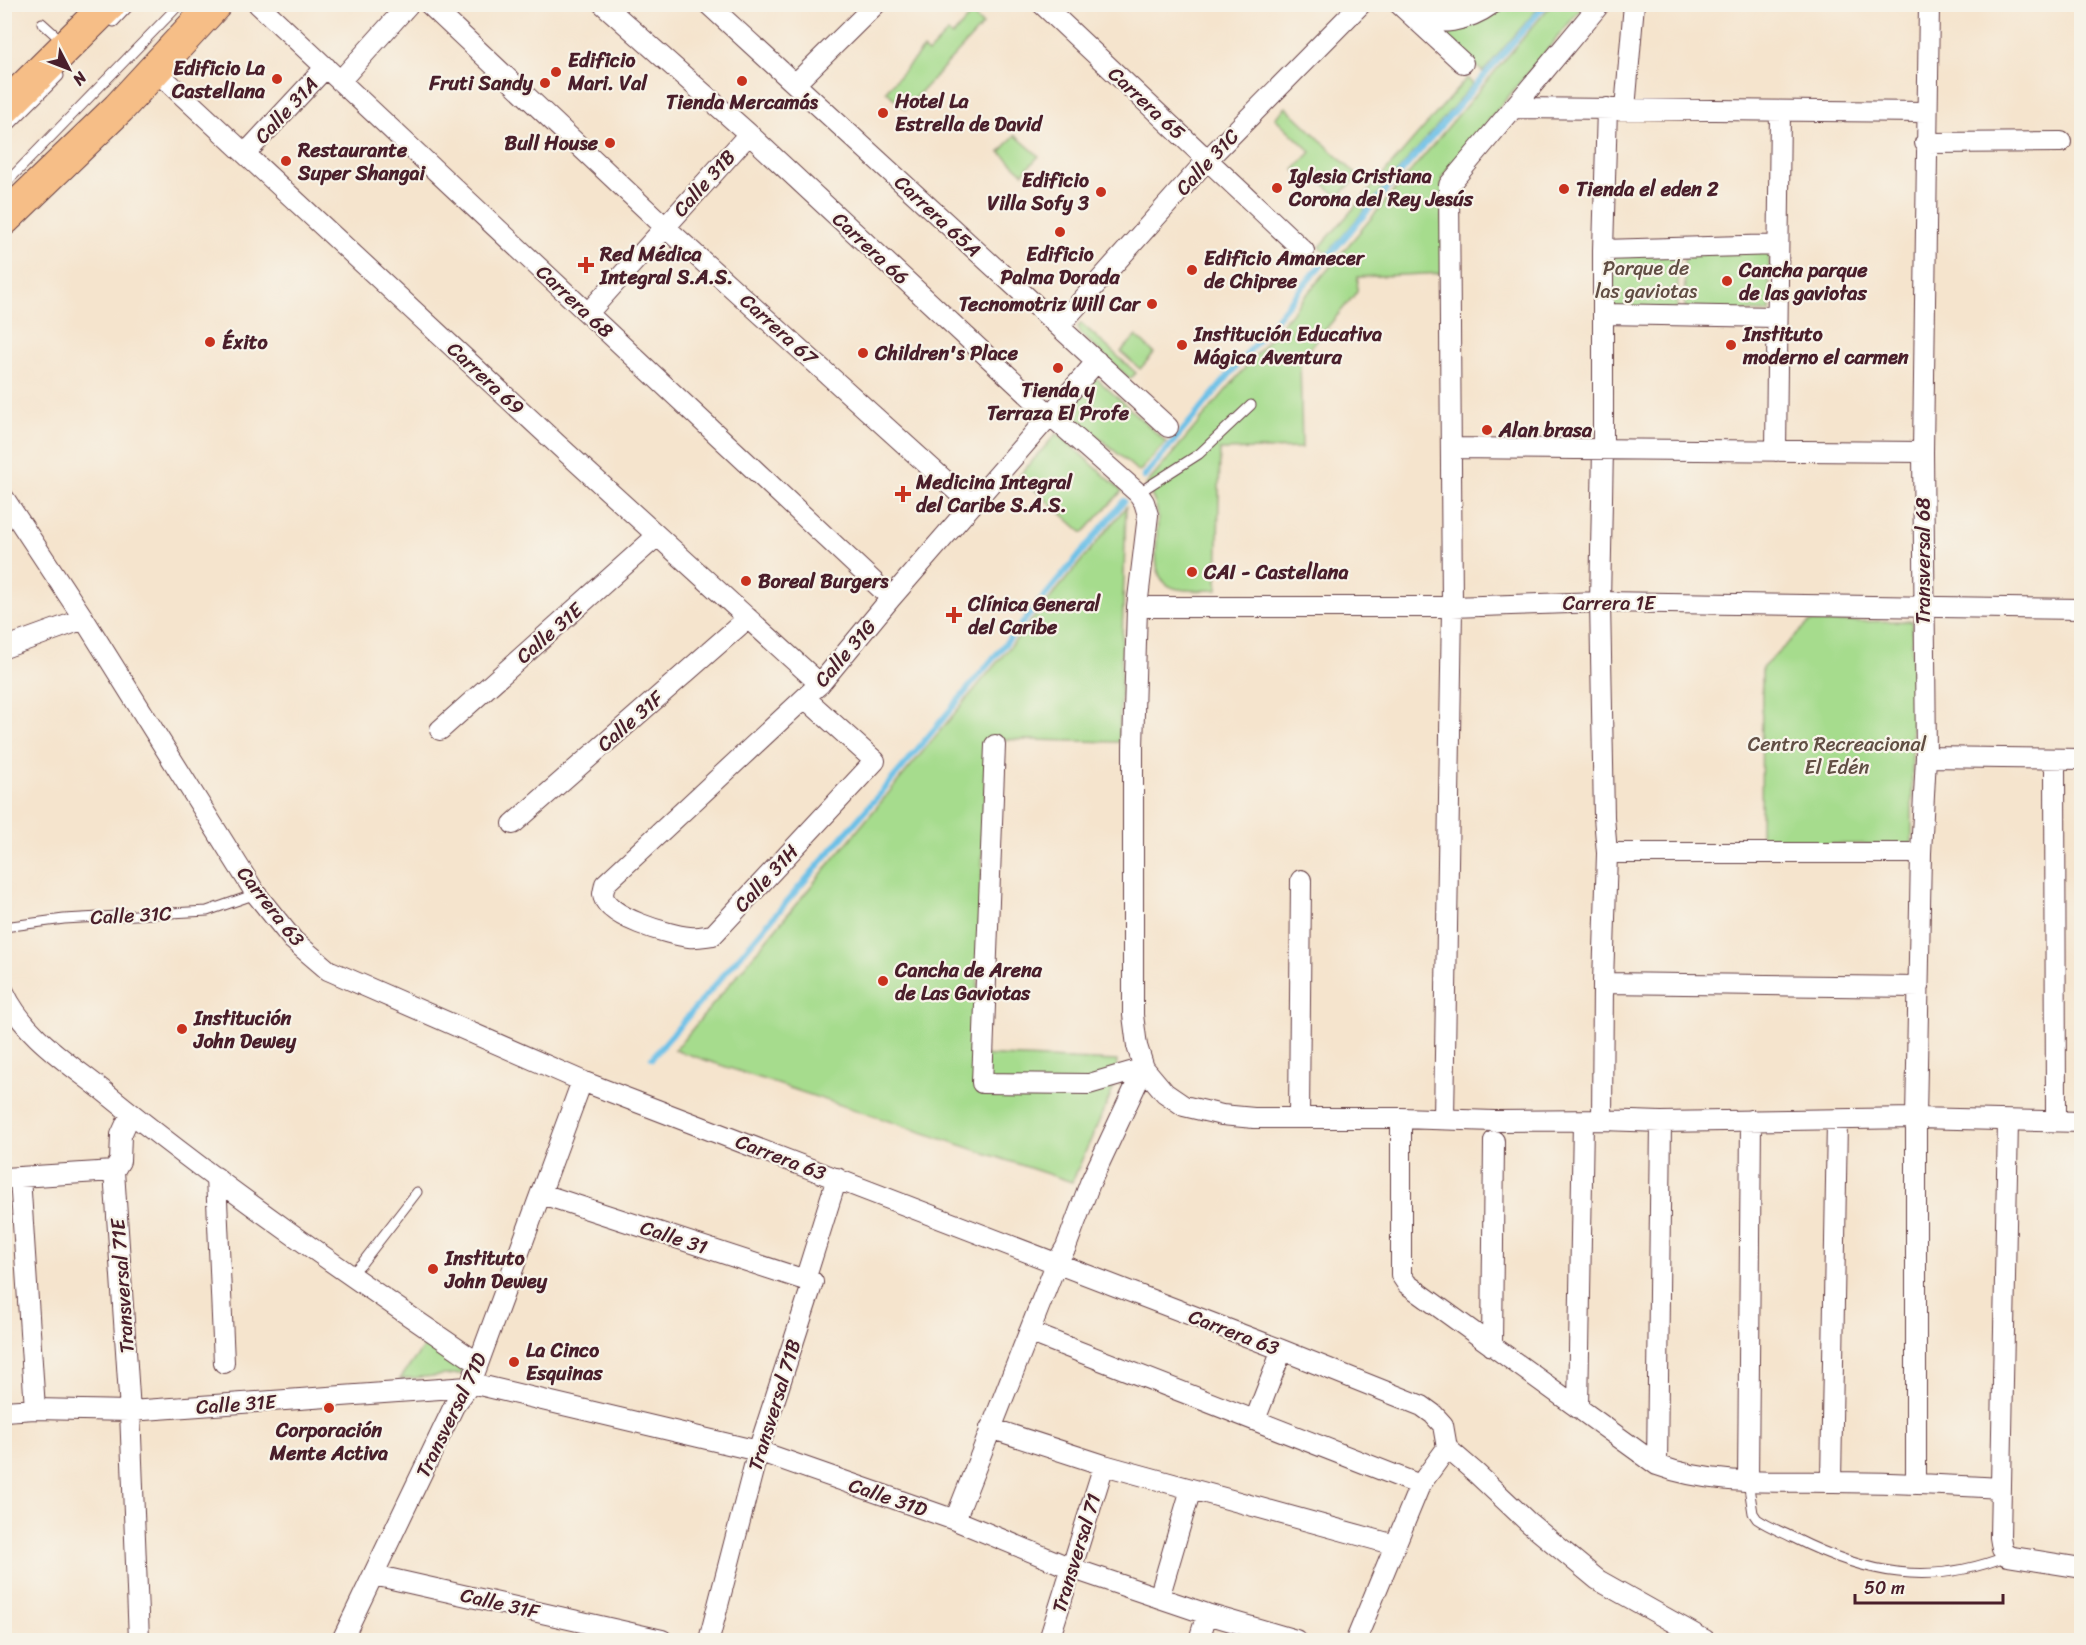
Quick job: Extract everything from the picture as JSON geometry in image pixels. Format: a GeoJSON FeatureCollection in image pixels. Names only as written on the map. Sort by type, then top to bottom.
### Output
{"type":"FeatureCollection","features":[{"type":"Feature","properties":{"kind":"highway"},"geometry":{"type":"LineString","coordinates":[[4,219],[155,70],[215,4]]}},
{"type":"Feature","properties":{"kind":"highway"},"geometry":{"type":"LineString","coordinates":[[4,108],[66,59],[107,17]]}},
{"type":"Feature","properties":{"kind":"street","name":"Carrera 68"},"geometry":{"type":"LineString","coordinates":[[258,4],[891,598]]}},
{"type":"Feature","properties":{"kind":"street","name":"Calle 31A"},"geometry":{"type":"LineString","coordinates":[[246,153],[409,4]]}},
{"type":"Feature","properties":{"kind":"street","name":"Carrera 67"},"geometry":{"type":"LineString","coordinates":[[429,4],[666,227],[972,505]]}},
{"type":"Feature","properties":{"kind":"street","name":"Carrera 66"},"geometry":{"type":"LineString","coordinates":[[603,4],[749,134],[1050,415],[1138,493]]}},
{"type":"Feature","properties":{"kind":"street","name":"Carrera 65A"},"geometry":{"type":"LineString","coordinates":[[708,4],[1168,427]]}},
{"type":"Feature","properties":{"kind":"street"},"geometry":{"type":"LineString","coordinates":[[795,84],[876,4]]}},
{"type":"Feature","properties":{"kind":"street","name":"Carrera 65"},"geometry":{"type":"LineString","coordinates":[[1042,4],[1304,251]]}},
{"type":"Feature","properties":{"kind":"street","name":"Calle 31C"},"geometry":{"type":"LineString","coordinates":[[1059,326],[1207,160],[1360,4]]}},
{"type":"Feature","properties":{"kind":"street"},"geometry":{"type":"LineString","coordinates":[[1405,10],[1426,21],[1449,21],[1477,13],[1492,4]]}},
{"type":"Feature","properties":{"kind":"street"},"geometry":{"type":"LineString","coordinates":[[1444,1119],[1452,607],[1449,185],[1600,4]]}},
{"type":"Feature","properties":{"kind":"street"},"geometry":{"type":"LineString","coordinates":[[1578,1408],[1593,1120],[1603,983],[1607,852],[1604,818],[1600,602],[1603,250],[1616,108],[1634,4]]}},
{"type":"Feature","properties":{"kind":"street","name":"Transversal 68"},"geometry":{"type":"LineString","coordinates":[[1916,1483],[1916,1118],[1921,853],[1926,757],[1923,452],[1929,4]]}},
{"type":"Feature","properties":{"kind":"street"},"geometry":{"type":"LineString","coordinates":[[1405,10],[1463,63]]}},
{"type":"Feature","properties":{"kind":"street","name":"Carrera 69"},"geometry":{"type":"LineString","coordinates":[[155,70],[657,536],[820,684]]}},
{"type":"Feature","properties":{"kind":"street"},"geometry":{"type":"LineString","coordinates":[[1513,108],[1926,112]]}},
{"type":"Feature","properties":{"kind":"street"},"geometry":{"type":"LineString","coordinates":[[1776,451],[1780,111]]}},
{"type":"Feature","properties":{"kind":"street","name":"Calle 31B"},"geometry":{"type":"LineString","coordinates":[[588,314],[749,134]]}},
{"type":"Feature","properties":{"kind":"street"},"geometry":{"type":"LineString","coordinates":[[1926,143],[2061,142]]}},
{"type":"Feature","properties":{"kind":"street"},"geometry":{"type":"LineString","coordinates":[[1603,250],[1778,245]]}},
{"type":"Feature","properties":{"kind":"street"},"geometry":{"type":"LineString","coordinates":[[1603,314],[1776,317]]}},
{"type":"Feature","properties":{"kind":"street","name":"Calle 31G"},"geometry":{"type":"LineString","coordinates":[[633,920],[615,911],[605,901],[603,893],[605,884],[820,684],[891,598],[1097,362]]}},
{"type":"Feature","properties":{"kind":"street"},"geometry":{"type":"LineString","coordinates":[[1450,448],[1923,452]]}},
{"type":"Feature","properties":{"kind":"street"},"geometry":{"type":"LineString","coordinates":[[1138,493],[1148,515],[1137,607],[1133,748],[1132,1015],[1137,1046],[1144,1068],[1165,1093],[1184,1106],[1222,1114],[1299,1119],[1401,1118],[1661,1122],[1916,1118],[2082,1122]]}},
{"type":"Feature","properties":{"kind":"street","name":"Carrera 63"},"geometry":{"type":"LineString","coordinates":[[4,498],[84,619],[256,894],[294,940],[328,970],[582,1081],[837,1178],[1061,1256],[1282,1350],[1422,1406],[1443,1425],[1447,1448]]}},
{"type":"Feature","properties":{"kind":"street","name":"Calle 31E"},"geometry":{"type":"LineString","coordinates":[[440,730],[657,536]]}},
{"type":"Feature","properties":{"kind":"street","name":"Carrera 1E"},"geometry":{"type":"LineString","coordinates":[[1137,607],[1452,607],[1600,602],[2082,609]]}},
{"type":"Feature","properties":{"kind":"street","name":"Calle 31F"},"geometry":{"type":"LineString","coordinates":[[513,824],[748,618]]}},
{"type":"Feature","properties":{"kind":"street"},"geometry":{"type":"LineString","coordinates":[[4,648],[84,619]]}},
{"type":"Feature","properties":{"kind":"street","name":"Calle 31H"},"geometry":{"type":"LineString","coordinates":[[633,920],[655,929],[691,937],[713,935],[875,761],[805,698]]}},
{"type":"Feature","properties":{"kind":"street"},"geometry":{"type":"LineString","coordinates":[[995,746],[982,1083],[1089,1084],[1144,1068]]}},
{"type":"Feature","properties":{"kind":"street"},"geometry":{"type":"LineString","coordinates":[[1926,757],[2082,759]]}},
{"type":"Feature","properties":{"kind":"street"},"geometry":{"type":"LineString","coordinates":[[2055,759],[2056,1121]]}},
{"type":"Feature","properties":{"kind":"street"},"geometry":{"type":"LineString","coordinates":[[1607,852],[1921,853]]}},
{"type":"Feature","properties":{"kind":"street"},"geometry":{"type":"LineString","coordinates":[[1299,1119],[1301,880]]}},
{"type":"Feature","properties":{"kind":"street"},"geometry":{"type":"LineString","coordinates":[[1603,983],[1919,987]]}},
{"type":"Feature","properties":{"kind":"street"},"geometry":{"type":"LineString","coordinates":[[4,992],[11,1007],[28,1030],[131,1113],[350,1275],[478,1364]]}},
{"type":"Feature","properties":{"kind":"street"},"geometry":{"type":"LineString","coordinates":[[955,1520],[1090,1183],[1144,1068]]}},
{"type":"Feature","properties":{"kind":"street","name":"Transversal 71D"},"geometry":{"type":"LineString","coordinates":[[342,1641],[454,1406],[470,1385],[582,1081]]}},
{"type":"Feature","properties":{"kind":"street","name":"Transversal 71E"},"geometry":{"type":"LineString","coordinates":[[131,1113],[121,1135],[120,1161],[114,1171],[130,1411],[139,1641]]}},
{"type":"Feature","properties":{"kind":"street"},"geometry":{"type":"LineString","coordinates":[[1401,1118],[1401,1275],[1407,1284],[1594,1422],[1657,1465],[1703,1478],[1748,1481],[1916,1483],[2001,1488]]}},
{"type":"Feature","properties":{"kind":"street"},"geometry":{"type":"LineString","coordinates":[[1748,1481],[1751,1120]]}},
{"type":"Feature","properties":{"kind":"street"},"geometry":{"type":"LineString","coordinates":[[1832,1482],[1837,1120]]}},
{"type":"Feature","properties":{"kind":"street"},"geometry":{"type":"LineString","coordinates":[[2008,1121],[2000,1538],[2002,1549],[2007,1556],[2082,1568]]}},
{"type":"Feature","properties":{"kind":"street"},"geometry":{"type":"LineString","coordinates":[[1657,1465],[1661,1122]]}},
{"type":"Feature","properties":{"kind":"street"},"geometry":{"type":"LineString","coordinates":[[1492,1346],[1494,1141]]}},
{"type":"Feature","properties":{"kind":"street"},"geometry":{"type":"LineString","coordinates":[[35,1409],[12,1177],[114,1171]]}},
{"type":"Feature","properties":{"kind":"street"},"geometry":{"type":"LineString","coordinates":[[216,1177],[224,1363]]}},
{"type":"Feature","properties":{"kind":"street","name":"Transversal 71B"},"geometry":{"type":"LineString","coordinates":[[709,1641],[758,1450],[813,1282],[806,1280],[837,1178]]}},
{"type":"Feature","properties":{"kind":"street","name":"Calle 31"},"geometry":{"type":"LineString","coordinates":[[542,1194],[806,1280]]}},
{"type":"Feature","properties":{"kind":"street"},"geometry":{"type":"LineString","coordinates":[[1029,1332],[1420,1485]]}},
{"type":"Feature","properties":{"kind":"street"},"geometry":{"type":"LineString","coordinates":[[1255,1420],[1282,1350]]}},
{"type":"Feature","properties":{"kind":"street","name":"Calle 31E"},"geometry":{"type":"LineString","coordinates":[[4,1411],[35,1409],[130,1411],[470,1385]]}},
{"type":"Feature","properties":{"kind":"street","name":"Calle 31D"},"geometry":{"type":"LineString","coordinates":[[470,1385],[758,1450],[955,1520],[1071,1568],[1274,1637],[1296,1641]]}},
{"type":"Feature","properties":{"kind":"street"},"geometry":{"type":"LineString","coordinates":[[990,1428],[1104,1465],[1395,1545]]}},
{"type":"Feature","properties":{"kind":"street"},"geometry":{"type":"LineString","coordinates":[[1356,1641],[1420,1485],[1447,1448],[1528,1522],[1598,1580],[1705,1641]]}},
{"type":"Feature","properties":{"kind":"street","name":"Transversal 71"},"geometry":{"type":"LineString","coordinates":[[1049,1641],[1104,1465]]}},
{"type":"Feature","properties":{"kind":"street"},"geometry":{"type":"LineString","coordinates":[[1159,1598],[1191,1489]]}},
{"type":"Feature","properties":{"kind":"street","name":"Calle 31F"},"geometry":{"type":"LineString","coordinates":[[374,1575],[662,1641]]}},
{"type":"Feature","properties":{"kind":"street"},"geometry":{"type":"LineString","coordinates":[[1199,1641],[1207,1614]]}},
{"type":"Feature","properties":{"kind":"lane"},"geometry":{"type":"LineString","coordinates":[[107,17],[131,4]]}},
{"type":"Feature","properties":{"kind":"lane"},"geometry":{"type":"LineString","coordinates":[[4,185],[180,4]]}},
{"type":"Feature","properties":{"kind":"lane"},"geometry":{"type":"LineString","coordinates":[[4,131],[66,59],[42,23]]}},
{"type":"Feature","properties":{"kind":"lane"},"geometry":{"type":"LineString","coordinates":[[1138,493],[1199,454],[1251,405]]}},
{"type":"Feature","properties":{"kind":"lane","name":"Calle 31C"},"geometry":{"type":"LineString","coordinates":[[4,927],[64,919],[207,911],[256,894]]}},
{"type":"Feature","properties":{"kind":"lane"},"geometry":{"type":"LineString","coordinates":[[350,1275],[417,1192]]}},
{"type":"Feature","properties":{"kind":"lane"},"geometry":{"type":"LineString","coordinates":[[1748,1481],[1753,1513],[1757,1519],[1818,1551],[1857,1565],[1890,1573],[1936,1574],[1978,1566],[2007,1556]]}},
{"type":"Feature","properties":{"kind":"green space"},"geometry":{"type":"Polygon","coordinates":[[[1509,5],[1541,5],[1483,72],[1437,29],[1496,13],[1509,5]]]}},
{"type":"Feature","properties":{"kind":"green space"},"geometry":{"type":"Polygon","coordinates":[[[1551,5],[1584,5],[1442,177],[1445,273],[1358,277],[1357,292],[1300,360],[1302,448],[1220,450],[1217,590],[1184,590],[1165,583],[1157,566],[1156,508],[1146,485],[1551,5]]]}},
{"type":"Feature","properties":{"kind":"green space"},"geometry":{"type":"Polygon","coordinates":[[[972,14],[983,25],[905,109],[886,91],[923,49],[928,53],[948,32],[952,36],[972,14]]]}},
{"type":"Feature","properties":{"kind":"green space"},"geometry":{"type":"Polygon","coordinates":[[[1467,78],[1473,84],[1327,254],[1320,247],[1467,78]]]}},
{"type":"Feature","properties":{"kind":"green space"},"geometry":{"type":"Polygon","coordinates":[[[1286,107],[1358,176],[1338,197],[1316,176],[1308,183],[1294,170],[1311,152],[1275,118],[1286,107]]]}},
{"type":"Feature","properties":{"kind":"green space"},"geometry":{"type":"Polygon","coordinates":[[[1015,135],[1039,156],[1023,173],[1000,152],[1015,135]]]}},
{"type":"Feature","properties":{"kind":"green space","name":"Parque de las gaviotas"},"geometry":{"type":"Polygon","coordinates":[[[1614,249],[1679,251],[1677,310],[1613,308],[1614,249]]]}},
{"type":"Feature","properties":{"kind":"green space","name":"Cancha parque de las gaviotas"},"geometry":{"type":"Polygon","coordinates":[[[1769,250],[1770,312],[1685,310],[1684,252],[1769,250]]]}},
{"type":"Feature","properties":{"kind":"green space"},"geometry":{"type":"Polygon","coordinates":[[[1081,323],[1136,373],[1130,379],[1081,334],[1078,327],[1081,323]]]}},
{"type":"Feature","properties":{"kind":"green space"},"geometry":{"type":"Polygon","coordinates":[[[1136,336],[1154,353],[1140,369],[1121,352],[1136,336]]]}},
{"type":"Feature","properties":{"kind":"green space"},"geometry":{"type":"Polygon","coordinates":[[[1096,378],[1166,442],[1139,472],[1072,414],[1071,407],[1096,378]]]}},
{"type":"Feature","properties":{"kind":"green space"},"geometry":{"type":"Polygon","coordinates":[[[1057,433],[1122,491],[1083,533],[1019,476],[1057,433]]]}},
{"type":"Feature","properties":{"kind":"green space"},"geometry":{"type":"Polygon","coordinates":[[[1126,507],[1119,742],[987,739],[975,1055],[1117,1061],[1115,1085],[1072,1182],[675,1050],[1126,507]]]}},
{"type":"Feature","properties":{"kind":"green space","name":"Centro Recreacional El Edén"},"geometry":{"type":"Polygon","coordinates":[[[1912,621],[1912,844],[1761,844],[1762,668],[1810,622],[1912,621]]]}},
{"type":"Feature","properties":{"kind":"green space"},"geometry":{"type":"Polygon","coordinates":[[[427,1342],[469,1373],[400,1379],[427,1342]]]}},
{"type":"Feature","properties":{"kind":"waterway"},"geometry":{"type":"LineString","coordinates":[[1144,477],[1320,266],[1546,4]]}},
{"type":"Feature","properties":{"kind":"waterway"},"geometry":{"type":"LineString","coordinates":[[652,1058],[902,768],[1124,501]]}},
{"type":"Feature","properties":{"kind":"place","name":"Edificio Mari. Val"},"geometry":{"type":"Point","coordinates":[556,72]}},
{"type":"Feature","properties":{"kind":"place","name":"Edificio La Castellana"},"geometry":{"type":"Point","coordinates":[277,79]}},
{"type":"Feature","properties":{"kind":"place","name":"Tienda Mercamás"},"geometry":{"type":"Point","coordinates":[742,81]}},
{"type":"Feature","properties":{"kind":"place","name":"Fruti Sandy"},"geometry":{"type":"Point","coordinates":[545,83]}},
{"type":"Feature","properties":{"kind":"place","name":"Hotel La Estrella de David"},"geometry":{"type":"Point","coordinates":[883,113]}},
{"type":"Feature","properties":{"kind":"place","name":"Bull House"},"geometry":{"type":"Point","coordinates":[610,143]}},
{"type":"Feature","properties":{"kind":"place","name":"Restaurante Super Shangai"},"geometry":{"type":"Point","coordinates":[286,161]}},
{"type":"Feature","properties":{"kind":"place","name":"Iglesia Cristiana Corona del Rey Jesús"},"geometry":{"type":"Point","coordinates":[1277,188]}},
{"type":"Feature","properties":{"kind":"place","name":"Tienda el eden 2"},"geometry":{"type":"Point","coordinates":[1564,189]}},
{"type":"Feature","properties":{"kind":"place","name":"Edificio Villa Sofy 3"},"geometry":{"type":"Point","coordinates":[1101,192]}},
{"type":"Feature","properties":{"kind":"place","name":"Edificio Palma Dorada"},"geometry":{"type":"Point","coordinates":[1060,232]}},
{"type":"Feature","properties":{"kind":"place","name":"Red Médica Integral S.A.S."},"geometry":{"type":"Point","coordinates":[586,265]}},
{"type":"Feature","properties":{"kind":"place","name":"Edificio Amanecer de Chipree"},"geometry":{"type":"Point","coordinates":[1192,270]}},
{"type":"Feature","properties":{"kind":"place","name":"Cancha parque de las gaviotas"},"geometry":{"type":"Point","coordinates":[1727,281]}},
{"type":"Feature","properties":{"kind":"place","name":"Tecnomotriz Will Car"},"geometry":{"type":"Point","coordinates":[1152,304]}},
{"type":"Feature","properties":{"kind":"place","name":"Éxito"},"geometry":{"type":"Point","coordinates":[210,342]}},
{"type":"Feature","properties":{"kind":"place","name":"Institución Educativa Mágica Aventura"},"geometry":{"type":"Point","coordinates":[1182,345]}},
{"type":"Feature","properties":{"kind":"place","name":"Instituto moderno el carmen"},"geometry":{"type":"Point","coordinates":[1731,345]}},
{"type":"Feature","properties":{"kind":"place","name":"Children's Place"},"geometry":{"type":"Point","coordinates":[863,353]}},
{"type":"Feature","properties":{"kind":"place","name":"Tienda y Terraza El Profe"},"geometry":{"type":"Point","coordinates":[1058,368]}},
{"type":"Feature","properties":{"kind":"place","name":"Alan brasa"},"geometry":{"type":"Point","coordinates":[1487,430]}},
{"type":"Feature","properties":{"kind":"place","name":"Medicina Integral del Caribe S.A.S."},"geometry":{"type":"Point","coordinates":[903,494]}},
{"type":"Feature","properties":{"kind":"place","name":"CAI - Castellana"},"geometry":{"type":"Point","coordinates":[1192,572]}},
{"type":"Feature","properties":{"kind":"place","name":"Boreal Burgers"},"geometry":{"type":"Point","coordinates":[746,581]}},
{"type":"Feature","properties":{"kind":"place","name":"Clínica General del Caribe"},"geometry":{"type":"Point","coordinates":[954,615]}},
{"type":"Feature","properties":{"kind":"place","name":"Cancha de Arena de Las Gaviotas"},"geometry":{"type":"Point","coordinates":[883,981]}},
{"type":"Feature","properties":{"kind":"place","name":"Institución John Dewey"},"geometry":{"type":"Point","coordinates":[182,1029]}},
{"type":"Feature","properties":{"kind":"place","name":"Instituto John Dewey"},"geometry":{"type":"Point","coordinates":[433,1269]}},
{"type":"Feature","properties":{"kind":"place","name":"La Cinco Esquinas"},"geometry":{"type":"Point","coordinates":[514,1362]}},
{"type":"Feature","properties":{"kind":"place","name":"Corporación Mente Activa"},"geometry":{"type":"Point","coordinates":[329,1408]}}]}
